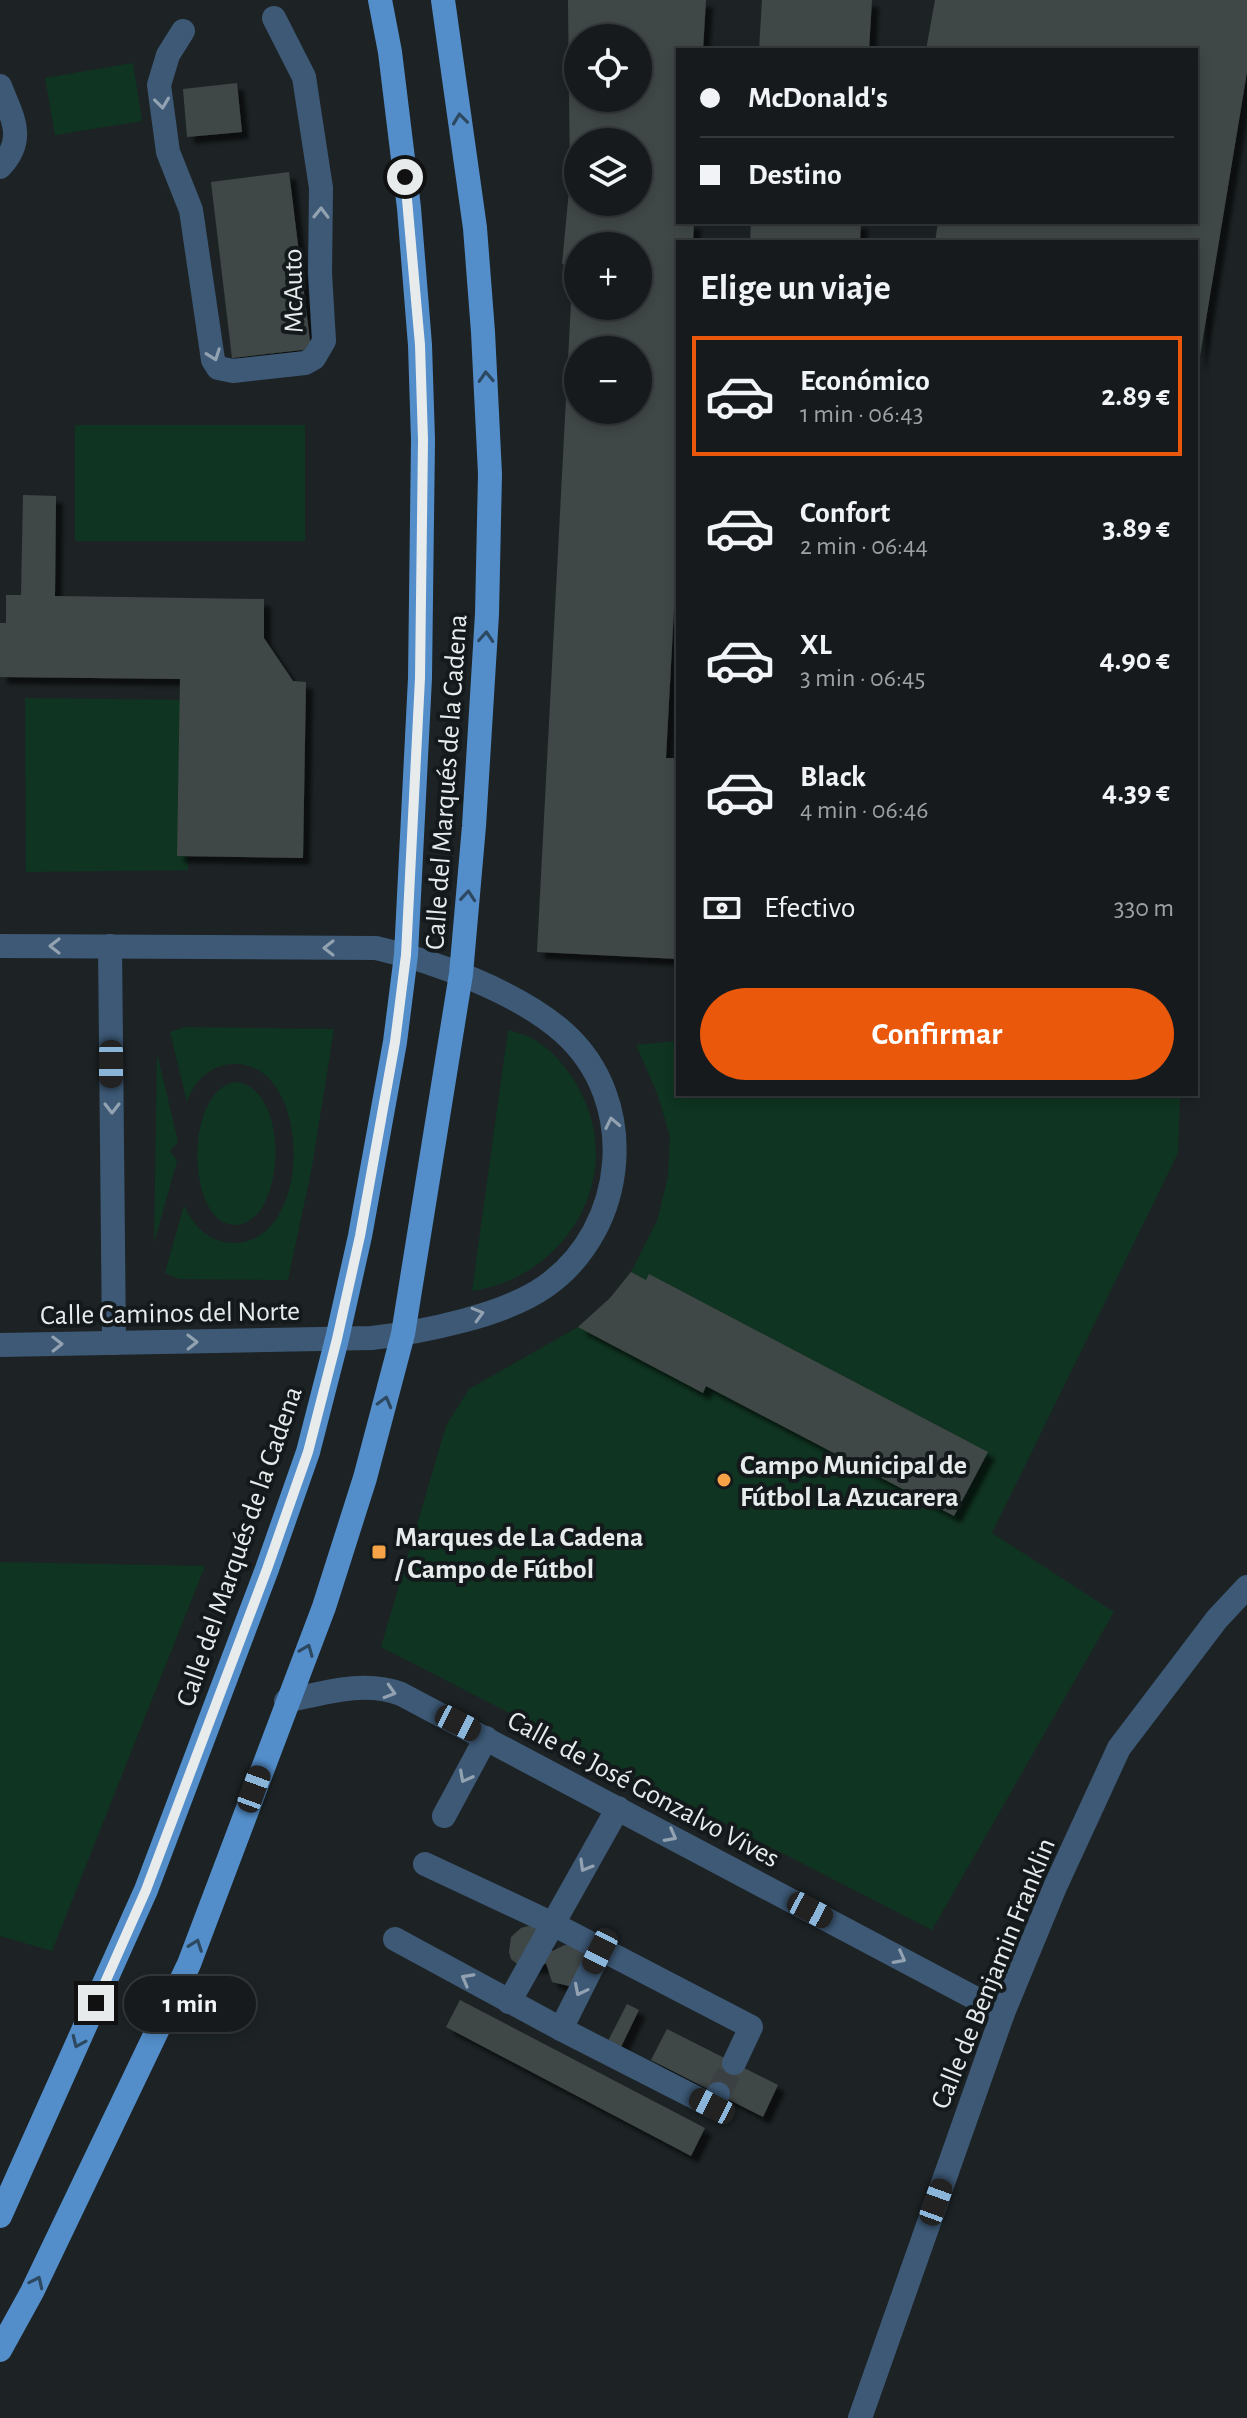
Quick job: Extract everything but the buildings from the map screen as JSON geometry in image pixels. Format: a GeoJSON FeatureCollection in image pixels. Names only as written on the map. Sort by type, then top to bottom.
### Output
{"type":"FeatureCollection","features":[{"type":"Feature","properties":{"kind":"main road","name":"Calle del Marqués de la Cadena"},"geometry":{"type":"LineString","coordinates":[[0,2216],[146,1890],[308,1452],[337,1339],[376,1152],[395,1042],[406,955],[420,678],[423,440],[420,345],[409,208],[390,52],[380,0]]}},
{"type":"Feature","properties":{"kind":"main road","name":"Calle del Marqués de la Cadena"},"geometry":{"type":"LineString","coordinates":[[0,2350],[32,2292],[189,1964],[324,1607],[403,1334],[461,974],[487,629],[490,474],[483,332],[475,228],[443,0]]}},
{"type":"Feature","properties":{"kind":"street","name":"McAuto"},"geometry":{"type":"LineString","coordinates":[[183,31],[168,55],[159,85],[168,152],[191,210],[213,360],[218,368],[233,371],[305,363],[314,358],[324,341],[320,273],[321,188],[304,77],[274,18]]}},
{"type":"Feature","properties":{"kind":"street"},"geometry":{"type":"LineString","coordinates":[[0,86],[17,134],[11,156],[0,167]]}},
{"type":"Feature","properties":{"kind":"street","name":"Calle Caminos del Norte"},"geometry":{"type":"LineString","coordinates":[[0,946],[376,948],[406,955],[461,974],[543,1016],[563,1032],[579,1048],[600,1083],[613,1122],[617,1148],[609,1198],[592,1237],[581,1253],[545,1287],[512,1304],[482,1314],[403,1334],[337,1339],[0,1345]]}},
{"type":"Feature","properties":{"kind":"street"},"geometry":{"type":"LineString","coordinates":[[110,946],[114,1343]]}},
{"type":"Feature","properties":{"kind":"street","name":"Calle de Benjamin Franklin"},"geometry":{"type":"LineString","coordinates":[[860,2418],[1003,2013],[1055,1887],[1119,1748],[1217,1619],[1247,1587]]}},
{"type":"Feature","properties":{"kind":"street","name":"Calle de José Gonzalvo Vives"},"geometry":{"type":"LineString","coordinates":[[286,1701],[354,1688],[384,1688],[486,1738],[1003,2013]]}},
{"type":"Feature","properties":{"kind":"street"},"geometry":{"type":"LineString","coordinates":[[444,1816],[486,1738]]}},
{"type":"Feature","properties":{"kind":"street"},"geometry":{"type":"LineString","coordinates":[[509,2002],[618,1808]]}},
{"type":"Feature","properties":{"kind":"street"},"geometry":{"type":"LineString","coordinates":[[425,1864],[551,1923],[751,2027],[734,2063]]}},
{"type":"Feature","properties":{"kind":"street"},"geometry":{"type":"LineString","coordinates":[[395,1939],[509,2002],[712,2106],[718,2094]]}},
{"type":"Feature","properties":{"kind":"street"},"geometry":{"type":"LineString","coordinates":[[561,2029],[600,1951]]}},
{"type":"Feature","properties":{"kind":"green space"},"geometry":{"type":"Polygon","coordinates":[[[133,63],[142,121],[55,135],[45,78],[133,63]]]}},
{"type":"Feature","properties":{"kind":"green space"},"geometry":{"type":"Polygon","coordinates":[[[75,425],[305,425],[305,541],[75,541],[75,425]]]}},
{"type":"Feature","properties":{"kind":"green space"},"geometry":{"type":"Polygon","coordinates":[[[25,698],[190,700],[188,870],[26,872],[25,698]]]}},
{"type":"Feature","properties":{"kind":"green space"},"geometry":{"type":"Polygon","coordinates":[[[186,1027],[334,1029],[312,1167],[288,1280],[179,1279],[165,1273],[184,1205],[204,1233],[218,1241],[236,1243],[263,1234],[281,1211],[291,1180],[294,1146],[288,1113],[275,1085],[254,1068],[225,1065],[212,1070],[197,1083],[187,1102],[170,1032],[186,1027]]]}},
{"type":"Feature","properties":{"kind":"green space"},"geometry":{"type":"Polygon","coordinates":[[[508,1030],[543,1045],[570,1074],[592,1120],[596,1154],[591,1187],[579,1217],[560,1244],[536,1266],[506,1282],[472,1291],[508,1030]]]}},
{"type":"Feature","properties":{"kind":"green space","name":"Campo Municipal de Fútbol La Azucarera"},"geometry":{"type":"Polygon","coordinates":[[[676,1041],[676,1096],[1180,1096],[1178,1153],[992,1533],[1114,1612],[932,1930],[381,1647],[446,1426],[469,1389],[578,1327],[610,1298],[631,1272],[657,1221],[668,1176],[670,1136],[657,1093],[636,1045],[676,1041]]]}},
{"type":"Feature","properties":{"kind":"green space"},"geometry":{"type":"Polygon","coordinates":[[[157,1053],[178,1142],[170,1151],[177,1161],[154,1243],[157,1053]]]}},
{"type":"Feature","properties":{"kind":"green space"},"geometry":{"type":"Polygon","coordinates":[[[236,1082],[254,1090],[266,1106],[273,1129],[275,1155],[265,1202],[253,1218],[236,1225],[219,1220],[207,1204],[197,1157],[207,1108],[219,1090],[236,1082]]]}},
{"type":"Feature","properties":{"kind":"green space"},"geometry":{"type":"Polygon","coordinates":[[[0,1562],[205,1566],[52,1951],[0,1936],[0,1562]]]}},
{"type":"Feature","properties":{"kind":"tunnel"},"geometry":{"type":"LineString","coordinates":[[718,2094],[734,2063]]}},
{"type":"Feature","properties":{"kind":"place","name":"Campo Municipal de Fútbol La Azucarera"},"geometry":{"type":"Point","coordinates":[724,1480]}},
{"type":"Feature","properties":{"kind":"place","name":"Marques de La Cadena / Campo de Fútbol"},"geometry":{"type":"Point","coordinates":[379,1552]}},
{"type":"Feature","properties":{"kind":"route"},"geometry":{"type":"LineString","coordinates":[[96,2003],[146,1890],[308,1452],[360,1236],[395,1042],[406,955],[420,678],[423,440],[420,345],[405,177]]}}]}
